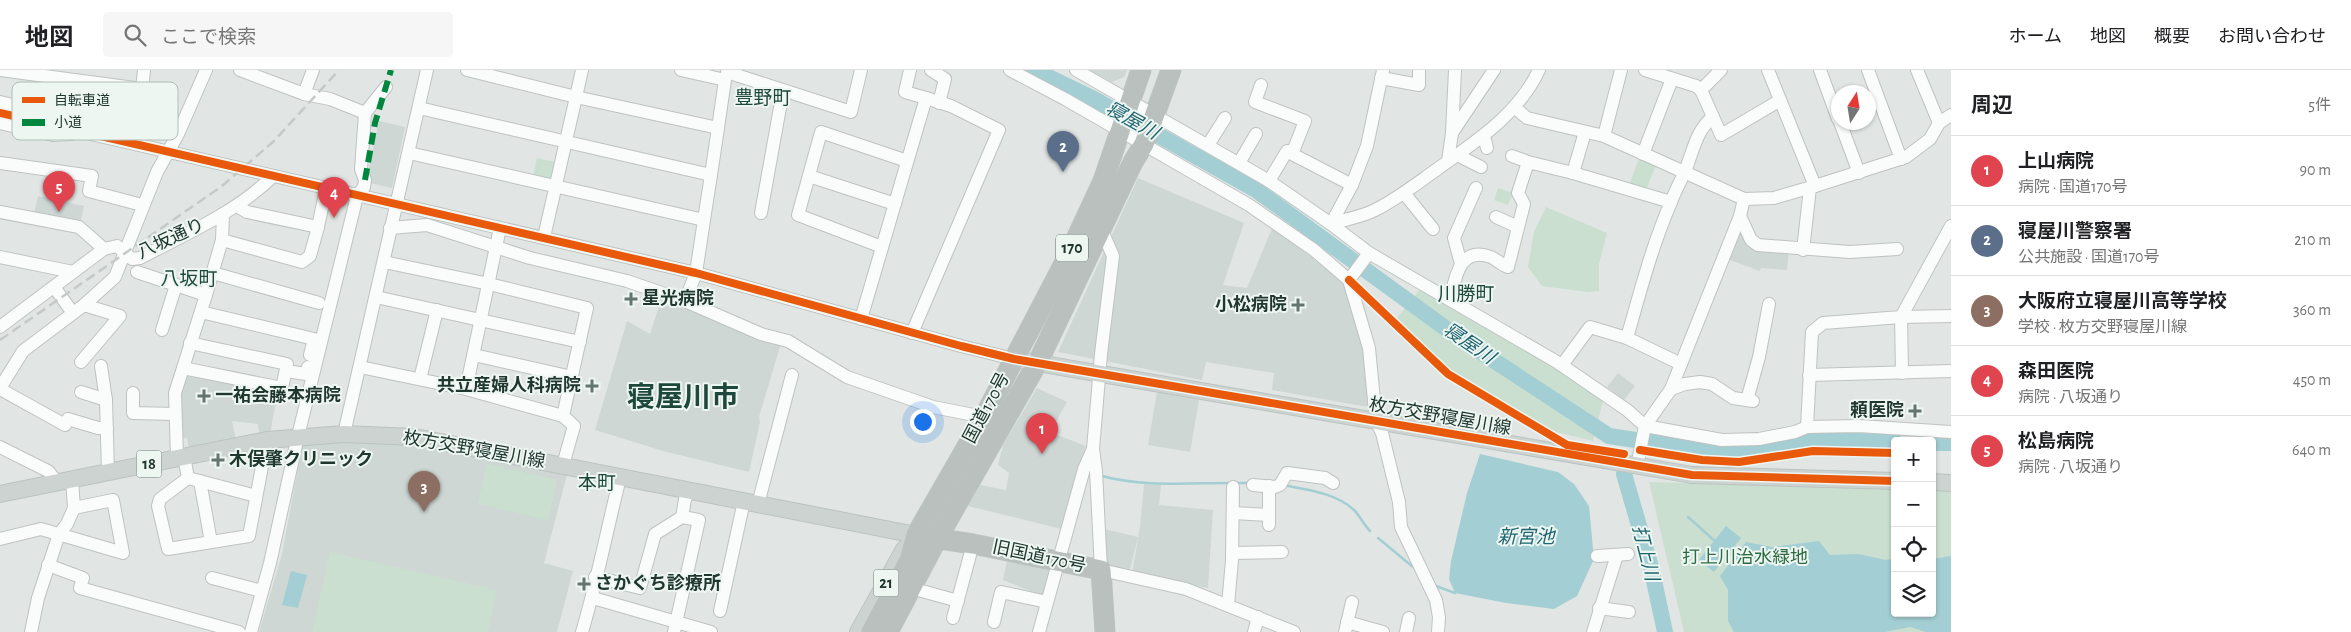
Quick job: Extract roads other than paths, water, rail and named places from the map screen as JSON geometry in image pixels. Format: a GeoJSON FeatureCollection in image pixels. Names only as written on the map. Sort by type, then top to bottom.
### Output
{"type":"FeatureCollection","features":[{"type":"Feature","properties":{"kind":"highway","name":"国道170号"},"geometry":{"type":"LineString","coordinates":[[1141,70],[1143,109]]}},
{"type":"Feature","properties":{"kind":"highway","name":"国道170号"},"geometry":{"type":"LineString","coordinates":[[871,632],[909,560],[916,535],[984,417],[1069,254],[1103,181],[1132,139],[1160,70]]}},
{"type":"Feature","properties":{"kind":"highway","name":"国道170号"},"geometry":{"type":"LineString","coordinates":[[888,632],[937,539],[1038,362],[1102,231],[1133,162],[1132,139],[1143,109],[1171,70]]}},
{"type":"Feature","properties":{"kind":"highway","name":"旧国道170号"},"geometry":{"type":"LineString","coordinates":[[916,535],[973,544],[1101,570],[1105,632]]}},
{"type":"Feature","properties":{"kind":"main road","name":"枚方交野寝屋川線"},"geometry":{"type":"LineString","coordinates":[[1014,359],[1692,475],[1891,481]]}},
{"type":"Feature","properties":{"kind":"main road","name":"枚方交野寝屋川線"},"geometry":{"type":"LineString","coordinates":[[0,494],[108,474],[267,440],[298,436],[344,434],[415,437],[916,535]]}},
{"type":"Feature","properties":{"kind":"main road"},"geometry":{"type":"LineString","coordinates":[[1936,482],[1951,483]]}},
{"type":"Feature","properties":{"kind":"main road","name":"21"},"geometry":{"type":"LineString","coordinates":[[858,632],[903,552],[916,535]]}},
{"type":"Feature","properties":{"kind":"street"},"geometry":{"type":"LineString","coordinates":[[0,70],[90,82]]}},
{"type":"Feature","properties":{"kind":"street"},"geometry":{"type":"LineString","coordinates":[[178,134],[206,70]]}},
{"type":"Feature","properties":{"kind":"street"},"geometry":{"type":"LineString","coordinates":[[240,70],[304,94],[330,99],[365,113]]}},
{"type":"Feature","properties":{"kind":"street"},"geometry":{"type":"LineString","coordinates":[[304,94],[313,70]]}},
{"type":"Feature","properties":{"kind":"street"},"geometry":{"type":"LineString","coordinates":[[344,434],[427,70]]}},
{"type":"Feature","properties":{"kind":"street"},"geometry":{"type":"LineString","coordinates":[[467,70],[576,97],[718,128]]}},
{"type":"Feature","properties":{"kind":"street"},"geometry":{"type":"LineString","coordinates":[[544,237],[582,70]]}},
{"type":"Feature","properties":{"kind":"street"},"geometry":{"type":"LineString","coordinates":[[681,70],[727,74],[851,112],[861,70]]}},
{"type":"Feature","properties":{"kind":"street"},"geometry":{"type":"LineString","coordinates":[[910,70],[905,92],[951,106],[999,130],[912,333]]}},
{"type":"Feature","properties":{"kind":"street"},"geometry":{"type":"LineString","coordinates":[[932,70],[945,79],[939,102]]}},
{"type":"Feature","properties":{"kind":"street"},"geometry":{"type":"LineString","coordinates":[[1010,70],[1222,188],[1275,222],[1349,280],[1369,348],[1376,421],[1382,433],[1399,502],[1401,527],[1436,600],[1439,617],[1438,632]]}},
{"type":"Feature","properties":{"kind":"street"},"geometry":{"type":"LineString","coordinates":[[1076,70],[1269,181],[1369,253],[1562,366],[1627,410],[1645,426],[1722,440],[1760,439],[1795,432],[1806,427],[1859,426],[1951,432]]}},
{"type":"Feature","properties":{"kind":"street"},"geometry":{"type":"LineString","coordinates":[[1331,224],[1352,186],[1368,142],[1382,74],[1419,85],[1419,70]]}},
{"type":"Feature","properties":{"kind":"street"},"geometry":{"type":"LineString","coordinates":[[1452,158],[1455,70]]}},
{"type":"Feature","properties":{"kind":"street"},"geometry":{"type":"LineString","coordinates":[[1452,133],[1494,70]]}},
{"type":"Feature","properties":{"kind":"street"},"geometry":{"type":"LineString","coordinates":[[1331,224],[1374,211],[1452,158],[1485,142],[1514,107],[1539,70]]}},
{"type":"Feature","properties":{"kind":"street"},"geometry":{"type":"LineString","coordinates":[[1604,136],[1621,70]]}},
{"type":"Feature","properties":{"kind":"street"},"geometry":{"type":"LineString","coordinates":[[1645,70],[1672,78],[1701,90],[1721,135],[1780,101]]}},
{"type":"Feature","properties":{"kind":"street"},"geometry":{"type":"LineString","coordinates":[[1701,90],[1721,70]]}},
{"type":"Feature","properties":{"kind":"street"},"geometry":{"type":"LineString","coordinates":[[1768,70],[1812,187],[1803,250]]}},
{"type":"Feature","properties":{"kind":"street"},"geometry":{"type":"LineString","coordinates":[[1820,70],[1831,100]]}},
{"type":"Feature","properties":{"kind":"street"},"geometry":{"type":"LineString","coordinates":[[1868,70],[1902,159]]}},
{"type":"Feature","properties":{"kind":"street"},"geometry":{"type":"LineString","coordinates":[[1917,70],[1938,123]]}},
{"type":"Feature","properties":{"kind":"street"},"geometry":{"type":"LineString","coordinates":[[685,301],[696,273],[727,74]]}},
{"type":"Feature","properties":{"kind":"street"},"geometry":{"type":"LineString","coordinates":[[1644,154],[1672,78]]}},
{"type":"Feature","properties":{"kind":"street"},"geometry":{"type":"LineString","coordinates":[[1261,85],[1254,107],[1310,118],[1292,154],[1352,186]]}},
{"type":"Feature","properties":{"kind":"street"},"geometry":{"type":"LineString","coordinates":[[251,632],[298,436],[311,368],[357,196],[364,187],[365,180],[361,169],[365,113],[386,87]]}},
{"type":"Feature","properties":{"kind":"street"},"geometry":{"type":"LineString","coordinates":[[760,213],[783,91]]}},
{"type":"Feature","properties":{"kind":"street"},"geometry":{"type":"LineString","coordinates":[[861,319],[926,98]]}},
{"type":"Feature","properties":{"kind":"street"},"geometry":{"type":"LineString","coordinates":[[1514,107],[1527,118],[1604,136],[1744,198],[1774,198],[1902,159],[1930,139],[1938,123],[1951,115]]}},
{"type":"Feature","properties":{"kind":"street"},"geometry":{"type":"LineString","coordinates":[[419,108],[711,175]]}},
{"type":"Feature","properties":{"kind":"street"},"geometry":{"type":"LineString","coordinates":[[1627,338],[1649,262],[1671,202],[1686,171],[1698,135],[1706,123],[1713,117]]}},
{"type":"Feature","properties":{"kind":"street"},"geometry":{"type":"LineString","coordinates":[[1208,145],[1225,118]]}},
{"type":"Feature","properties":{"kind":"street"},"geometry":{"type":"LineString","coordinates":[[1843,130],[1859,173]]}},
{"type":"Feature","properties":{"kind":"street"},"geometry":{"type":"LineString","coordinates":[[882,247],[798,215],[821,132],[907,161]]}},
{"type":"Feature","properties":{"kind":"street"},"geometry":{"type":"LineString","coordinates":[[1574,173],[1585,132]]}},
{"type":"Feature","properties":{"kind":"street"},"geometry":{"type":"LineString","coordinates":[[1239,163],[1256,134]]}},
{"type":"Feature","properties":{"kind":"street"},"geometry":{"type":"LineString","coordinates":[[114,140],[696,273],[912,333],[1014,359]]}},
{"type":"Feature","properties":{"kind":"street"},"geometry":{"type":"LineString","coordinates":[[0,327],[104,249],[117,246],[126,253],[142,205],[166,152],[174,140]]}},
{"type":"Feature","properties":{"kind":"street"},"geometry":{"type":"LineString","coordinates":[[1269,181],[1287,151]]}},
{"type":"Feature","properties":{"kind":"street"},"geometry":{"type":"LineString","coordinates":[[409,152],[704,220]]}},
{"type":"Feature","properties":{"kind":"street"},"geometry":{"type":"LineString","coordinates":[[1512,156],[1671,202]]}},
{"type":"Feature","properties":{"kind":"street"},"geometry":{"type":"LineString","coordinates":[[1452,158],[1481,167]]}},
{"type":"Feature","properties":{"kind":"street"},"geometry":{"type":"LineString","coordinates":[[1450,300],[1457,268],[1475,256],[1491,257],[1508,267],[1524,204],[1518,193],[1528,162]]}},
{"type":"Feature","properties":{"kind":"street"},"geometry":{"type":"LineString","coordinates":[[0,163],[92,176],[89,191],[142,205]]}},
{"type":"Feature","properties":{"kind":"street","name":"八坂通り"},"geometry":{"type":"LineString","coordinates":[[0,389],[4,369],[29,345],[73,314],[115,277],[126,253],[132,259],[140,258],[224,214],[260,189],[273,176]]}},
{"type":"Feature","properties":{"kind":"street"},"geometry":{"type":"LineString","coordinates":[[809,176],[895,204]]}},
{"type":"Feature","properties":{"kind":"street"},"geometry":{"type":"LineString","coordinates":[[1461,264],[1454,238],[1476,188]]}},
{"type":"Feature","properties":{"kind":"street"},"geometry":{"type":"LineString","coordinates":[[222,240],[302,262],[310,256],[326,189]]}},
{"type":"Feature","properties":{"kind":"street"},"geometry":{"type":"LineString","coordinates":[[1404,192],[1433,229]]}},
{"type":"Feature","properties":{"kind":"street"},"geometry":{"type":"LineString","coordinates":[[1637,466],[1645,426],[1671,389],[1740,216],[1744,198]]}},
{"type":"Feature","properties":{"kind":"street"},"geometry":{"type":"LineString","coordinates":[[237,206],[247,212],[318,228]]}},
{"type":"Feature","properties":{"kind":"street"},"geometry":{"type":"LineString","coordinates":[[0,212],[79,228],[104,249]]}},
{"type":"Feature","properties":{"kind":"street"},"geometry":{"type":"LineString","coordinates":[[211,542],[194,479],[181,457],[174,414],[175,393],[222,240],[224,214]]}},
{"type":"Feature","properties":{"kind":"street"},"geometry":{"type":"LineString","coordinates":[[1740,216],[1751,240],[1758,245],[1803,250],[1850,252],[1897,249]]}},
{"type":"Feature","properties":{"kind":"street"},"geometry":{"type":"LineString","coordinates":[[1496,217],[1518,227]]}},
{"type":"Feature","properties":{"kind":"street"},"geometry":{"type":"LineString","coordinates":[[390,228],[427,225],[530,258],[627,281],[685,301],[761,334],[788,341],[847,377],[933,407],[984,417]]}},
{"type":"Feature","properties":{"kind":"street"},"geometry":{"type":"LineString","coordinates":[[466,390],[500,228]]}},
{"type":"Feature","properties":{"kind":"street"},"geometry":{"type":"LineString","coordinates":[[1102,231],[1113,256],[1099,373],[1093,449],[1096,471],[1101,570],[1166,584],[1258,617],[1278,629],[1294,632]]}},
{"type":"Feature","properties":{"kind":"street"},"geometry":{"type":"LineString","coordinates":[[1902,373],[1901,317],[1950,232]]}},
{"type":"Feature","properties":{"kind":"street"},"geometry":{"type":"LineString","coordinates":[[1349,280],[1369,253]]}},
{"type":"Feature","properties":{"kind":"street"},"geometry":{"type":"LineString","coordinates":[[0,257],[73,272]]}},
{"type":"Feature","properties":{"kind":"street"},"geometry":{"type":"LineString","coordinates":[[384,262],[489,284],[587,308],[563,416]]}},
{"type":"Feature","properties":{"kind":"street"},"geometry":{"type":"LineString","coordinates":[[136,272],[206,295]]}},
{"type":"Feature","properties":{"kind":"street"},"geometry":{"type":"LineString","coordinates":[[213,272],[319,303]]}},
{"type":"Feature","properties":{"kind":"street"},"geometry":{"type":"LineString","coordinates":[[160,324],[176,285]]}},
{"type":"Feature","properties":{"kind":"street"},"geometry":{"type":"LineString","coordinates":[[54,287],[73,314]]}},
{"type":"Feature","properties":{"kind":"street"},"geometry":{"type":"LineString","coordinates":[[376,297],[580,342]]}},
{"type":"Feature","properties":{"kind":"street"},"geometry":{"type":"LineString","coordinates":[[1671,389],[1685,384],[1700,382],[1712,384],[1732,398],[1750,400],[1769,304]]}},
{"type":"Feature","properties":{"kind":"street"},"geometry":{"type":"LineString","coordinates":[[81,362],[120,316],[84,305]]}},
{"type":"Feature","properties":{"kind":"street"},"geometry":{"type":"LineString","coordinates":[[420,379],[437,310]]}},
{"type":"Feature","properties":{"kind":"street"},"geometry":{"type":"LineString","coordinates":[[201,312],[314,339],[311,368],[306,374],[286,371]]}},
{"type":"Feature","properties":{"kind":"street"},"geometry":{"type":"LineString","coordinates":[[1806,427],[1812,332],[1823,323],[1901,317],[1951,316]]}},
{"type":"Feature","properties":{"kind":"street"},"geometry":{"type":"LineString","coordinates":[[1562,366],[1590,327],[1627,338],[1681,364]]}},
{"type":"Feature","properties":{"kind":"street"},"geometry":{"type":"LineString","coordinates":[[183,368],[282,388],[287,364],[190,343]]}},
{"type":"Feature","properties":{"kind":"street"},"geometry":{"type":"LineString","coordinates":[[474,355],[572,377]]}},
{"type":"Feature","properties":{"kind":"street"},"geometry":{"type":"LineString","coordinates":[[101,366],[106,400],[108,474]]}},
{"type":"Feature","properties":{"kind":"street"},"geometry":{"type":"LineString","coordinates":[[360,367],[466,390],[563,416],[574,426],[563,465]]}},
{"type":"Feature","properties":{"kind":"street"},"geometry":{"type":"LineString","coordinates":[[1809,374],[1951,371]]}},
{"type":"Feature","properties":{"kind":"street"},"geometry":{"type":"LineString","coordinates":[[720,611],[751,503],[792,375]]}},
{"type":"Feature","properties":{"kind":"street"},"geometry":{"type":"LineString","coordinates":[[0,389],[65,426],[68,419],[98,428],[107,428]]}},
{"type":"Feature","properties":{"kind":"street"},"geometry":{"type":"LineString","coordinates":[[81,392],[106,400]]}},
{"type":"Feature","properties":{"kind":"street"},"geometry":{"type":"LineString","coordinates":[[133,393],[132,413],[174,414]]}},
{"type":"Feature","properties":{"kind":"street"},"geometry":{"type":"LineString","coordinates":[[256,496],[194,479],[160,499],[158,506],[168,549],[249,536],[267,440]]}},
{"type":"Feature","properties":{"kind":"street"},"geometry":{"type":"LineString","coordinates":[[0,447],[64,481],[74,508],[67,524],[59,534],[48,565],[38,598],[31,632]]}},
{"type":"Feature","properties":{"kind":"street"},"geometry":{"type":"LineString","coordinates":[[1039,632],[1084,469],[1093,449]]}},
{"type":"Feature","properties":{"kind":"street"},"geometry":{"type":"LineString","coordinates":[[1253,486],[1280,485],[1287,473],[1325,478],[1333,483]]}},
{"type":"Feature","properties":{"kind":"street"},"geometry":{"type":"LineString","coordinates":[[583,632],[593,598],[595,576],[620,478]]}},
{"type":"Feature","properties":{"kind":"street"},"geometry":{"type":"LineString","coordinates":[[1228,605],[1232,553],[1233,486]]}},
{"type":"Feature","properties":{"kind":"street"},"geometry":{"type":"LineString","coordinates":[[1233,513],[1269,520],[1269,486]]}},
{"type":"Feature","properties":{"kind":"street"},"geometry":{"type":"LineString","coordinates":[[682,517],[685,499],[689,491]]}},
{"type":"Feature","properties":{"kind":"street"},"geometry":{"type":"LineString","coordinates":[[0,539],[41,529],[123,554],[113,500],[74,508]]}},
{"type":"Feature","properties":{"kind":"street"},"geometry":{"type":"LineString","coordinates":[[595,576],[640,588],[655,534],[682,517],[699,520],[676,627]]}},
{"type":"Feature","properties":{"kind":"street"},"geometry":{"type":"LineString","coordinates":[[953,618],[973,544]]}},
{"type":"Feature","properties":{"kind":"street"},"geometry":{"type":"LineString","coordinates":[[1232,553],[1282,552]]}},
{"type":"Feature","properties":{"kind":"street"},"geometry":{"type":"LineString","coordinates":[[1593,632],[1599,608],[1622,554],[1597,556]]}},
{"type":"Feature","properties":{"kind":"street"},"geometry":{"type":"LineString","coordinates":[[48,565],[83,578],[80,588],[239,632]]}},
{"type":"Feature","properties":{"kind":"street"},"geometry":{"type":"LineString","coordinates":[[212,578],[262,591]]}},
{"type":"Feature","properties":{"kind":"street"},"geometry":{"type":"LineString","coordinates":[[911,588],[958,602]]}},
{"type":"Feature","properties":{"kind":"street"},"geometry":{"type":"LineString","coordinates":[[994,622],[1001,592],[1047,602]]}},
{"type":"Feature","properties":{"kind":"street"},"geometry":{"type":"LineString","coordinates":[[593,598],[676,627],[711,632]]}},
{"type":"Feature","properties":{"kind":"street"},"geometry":{"type":"LineString","coordinates":[[1352,602],[1346,627],[1383,632]]}},
{"type":"Feature","properties":{"kind":"street"},"geometry":{"type":"LineString","coordinates":[[1599,608],[1629,612]]}},
{"type":"Feature","properties":{"kind":"street"},"geometry":{"type":"LineString","coordinates":[[1254,632],[1258,617]]}},
{"type":"Feature","properties":{"kind":"street"},"geometry":{"type":"LineString","coordinates":[[1406,632],[1409,618]]}},
{"type":"Feature","properties":{"kind":"water","name":"新宮池"},"geometry":{"type":"Polygon","coordinates":[[[1480,454],[1558,472],[1574,484],[1589,506],[1594,559],[1577,596],[1554,609],[1506,603],[1455,593],[1449,579],[1451,561],[1467,493],[1480,454]]]}},
{"type":"Feature","properties":{"kind":"water"},"geometry":{"type":"Polygon","coordinates":[[[1726,526],[1741,538],[1714,572],[1699,560],[1726,526]]]}},
{"type":"Feature","properties":{"kind":"water"},"geometry":{"type":"Polygon","coordinates":[[[1819,541],[1830,555],[1858,554],[1886,560],[1891,559],[1891,617],[1936,617],[1936,558],[1951,556],[1951,632],[1926,632],[1910,627],[1885,632],[1734,632],[1728,621],[1728,590],[1720,576],[1746,542],[1772,547],[1819,541]]]}},
{"type":"Feature","properties":{"kind":"water"},"geometry":{"type":"Polygon","coordinates":[[[291,571],[307,575],[298,608],[282,605],[291,571]]]}},
{"type":"Feature","properties":{"kind":"waterway","name":"寝屋川"},"geometry":{"type":"LineString","coordinates":[[1034,70],[1094,99],[1256,190],[1452,333],[1609,436],[1709,451],[1752,451],[1814,440],[1891,442]]}},
{"type":"Feature","properties":{"kind":"waterway","name":"寝屋川"},"geometry":{"type":"LineString","coordinates":[[1936,443],[1951,443]]}},
{"type":"Feature","properties":{"kind":"waterway","name":"打上川"},"geometry":{"type":"LineString","coordinates":[[1624,474],[1651,567],[1665,632]]}},
{"type":"Feature","properties":{"kind":"waterway"},"geometry":{"type":"LineString","coordinates":[[1102,476],[1149,483],[1229,483]]}},
{"type":"Feature","properties":{"kind":"waterway"},"geometry":{"type":"LineString","coordinates":[[1235,483],[1249,483]]}},
{"type":"Feature","properties":{"kind":"waterway"},"geometry":{"type":"LineString","coordinates":[[1288,486],[1323,493],[1340,500],[1354,510],[1370,531]]}},
{"type":"Feature","properties":{"kind":"waterway"},"geometry":{"type":"LineString","coordinates":[[1688,517],[1716,542]]}},
{"type":"Feature","properties":{"kind":"waterway"},"geometry":{"type":"LineString","coordinates":[[1378,538],[1413,567]]}},
{"type":"Feature","properties":{"kind":"waterway"},"geometry":{"type":"LineString","coordinates":[[1728,552],[1734,558]]}},
{"type":"Feature","properties":{"kind":"waterway"},"geometry":{"type":"LineString","coordinates":[[1436,586],[1455,593]]}},
{"type":"Feature","properties":{"kind":"railway"},"geometry":{"type":"LineString","coordinates":[[0,340],[222,186],[274,141],[339,70]]}},
{"type":"Feature","properties":{"kind":"place","name":"寝屋川警察署"},"geometry":{"type":"Point","coordinates":[1063,172]}},
{"type":"Feature","properties":{"kind":"place","name":"松島病院"},"geometry":{"type":"Point","coordinates":[59,212]}},
{"type":"Feature","properties":{"kind":"place","name":"森田医院"},"geometry":{"type":"Point","coordinates":[334,218]}},
{"type":"Feature","properties":{"kind":"place","name":"星光病院"},"geometry":{"type":"Point","coordinates":[631,299]}},
{"type":"Feature","properties":{"kind":"place","name":"小松病院"},"geometry":{"type":"Point","coordinates":[1298,305]}},
{"type":"Feature","properties":{"kind":"place","name":"共立産婦人科病院"},"geometry":{"type":"Point","coordinates":[592,386]}},
{"type":"Feature","properties":{"kind":"place","name":"一祐会藤本病院"},"geometry":{"type":"Point","coordinates":[204,396]}},
{"type":"Feature","properties":{"kind":"place","name":"頼医院"},"geometry":{"type":"Point","coordinates":[1915,411]}},
{"type":"Feature","properties":{"kind":"place","name":"上山病院"},"geometry":{"type":"Point","coordinates":[1042,454]}},
{"type":"Feature","properties":{"kind":"place","name":"木俣肇クリニック"},"geometry":{"type":"Point","coordinates":[218,460]}},
{"type":"Feature","properties":{"kind":"place","name":"大阪府立寝屋川高等学校"},"geometry":{"type":"Point","coordinates":[424,512]}},
{"type":"Feature","properties":{"kind":"place","name":"さかぐち診療所"},"geometry":{"type":"Point","coordinates":[584,584]}},
{"type":"Feature","properties":{"kind":"district","name":"豊野町"},"geometry":{"type":"Point","coordinates":[763,98]}},
{"type":"Feature","properties":{"kind":"district","name":"八坂町"},"geometry":{"type":"Point","coordinates":[189,279]}},
{"type":"Feature","properties":{"kind":"district","name":"川勝町"},"geometry":{"type":"Point","coordinates":[1466,294]}},
{"type":"Feature","properties":{"kind":"district","name":"寝屋川市"},"geometry":{"type":"Point","coordinates":[683,398]}},
{"type":"Feature","properties":{"kind":"district","name":"本町"},"geometry":{"type":"Point","coordinates":[597,483]}},
{"type":"Feature","properties":{"kind":"park label","name":"打上川治水緑地"},"geometry":{"type":"Point","coordinates":[1745,558]}}]}
